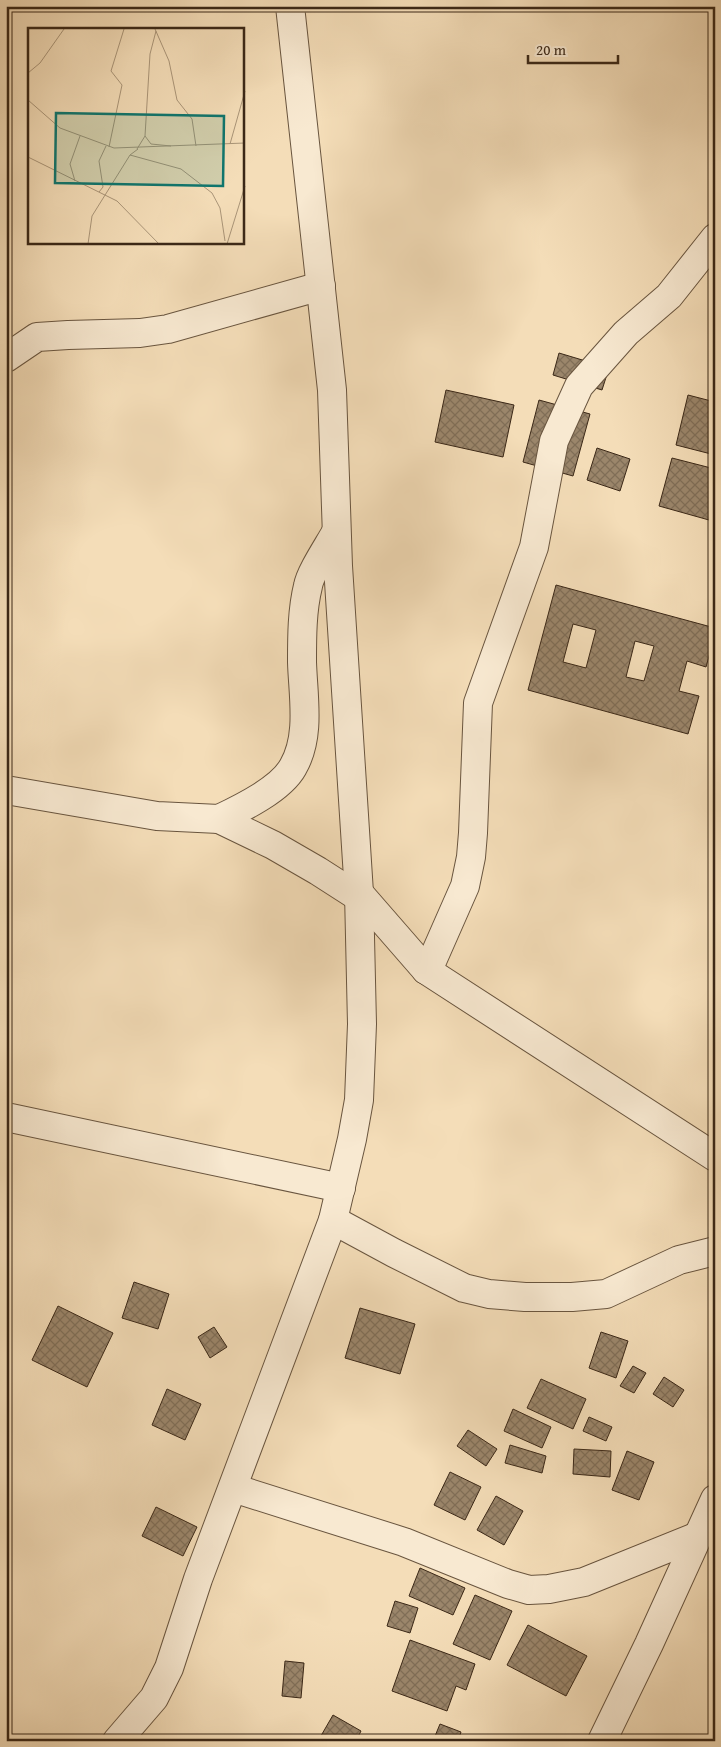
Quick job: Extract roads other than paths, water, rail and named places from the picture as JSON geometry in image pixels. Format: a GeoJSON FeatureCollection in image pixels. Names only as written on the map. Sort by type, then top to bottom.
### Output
{"type":"FeatureCollection","features":[{"type":"Feature","properties":{"kind":"street"},"geometry":{"type":"LineString","coordinates":[[117,1741],[154,1698],[169,1668],[198,1579],[333,1220],[359,1100],[362,1024],[360,896],[337,531],[332,390],[290,6]]}},
{"type":"Feature","properties":{"kind":"street"},"geometry":{"type":"LineString","coordinates":[[426,970],[432,961],[465,886],[474,833],[478,703],[534,547],[554,441],[579,386],[626,333],[669,296],[715,238]]}},
{"type":"Feature","properties":{"kind":"street"},"geometry":{"type":"LineString","coordinates":[[6,358],[37,337],[140,333],[168,329],[321,286]]}},
{"type":"Feature","properties":{"kind":"street"},"geometry":{"type":"LineString","coordinates":[[219,819],[249,804],[281,781],[293,768],[301,750],[305,723],[302,659],[304,611],[308,584],[337,531]]}},
{"type":"Feature","properties":{"kind":"street"},"geometry":{"type":"LineString","coordinates":[[6,790],[157,816],[219,819],[244,830],[360,896],[426,970],[715,1157]]}},
{"type":"Feature","properties":{"kind":"street"},"geometry":{"type":"LineString","coordinates":[[6,1117],[341,1188]]}},
{"type":"Feature","properties":{"kind":"street"},"geometry":{"type":"LineString","coordinates":[[333,1220],[464,1288],[490,1294],[525,1297],[572,1297],[606,1294],[679,1260],[715,1251]]}},
{"type":"Feature","properties":{"kind":"street"},"geometry":{"type":"LineString","coordinates":[[232,1488],[404,1542],[508,1584],[529,1590],[549,1589],[584,1582],[698,1536]]}},
{"type":"Feature","properties":{"kind":"street"},"geometry":{"type":"LineString","coordinates":[[602,1741],[649,1644],[715,1499]]}}]}
